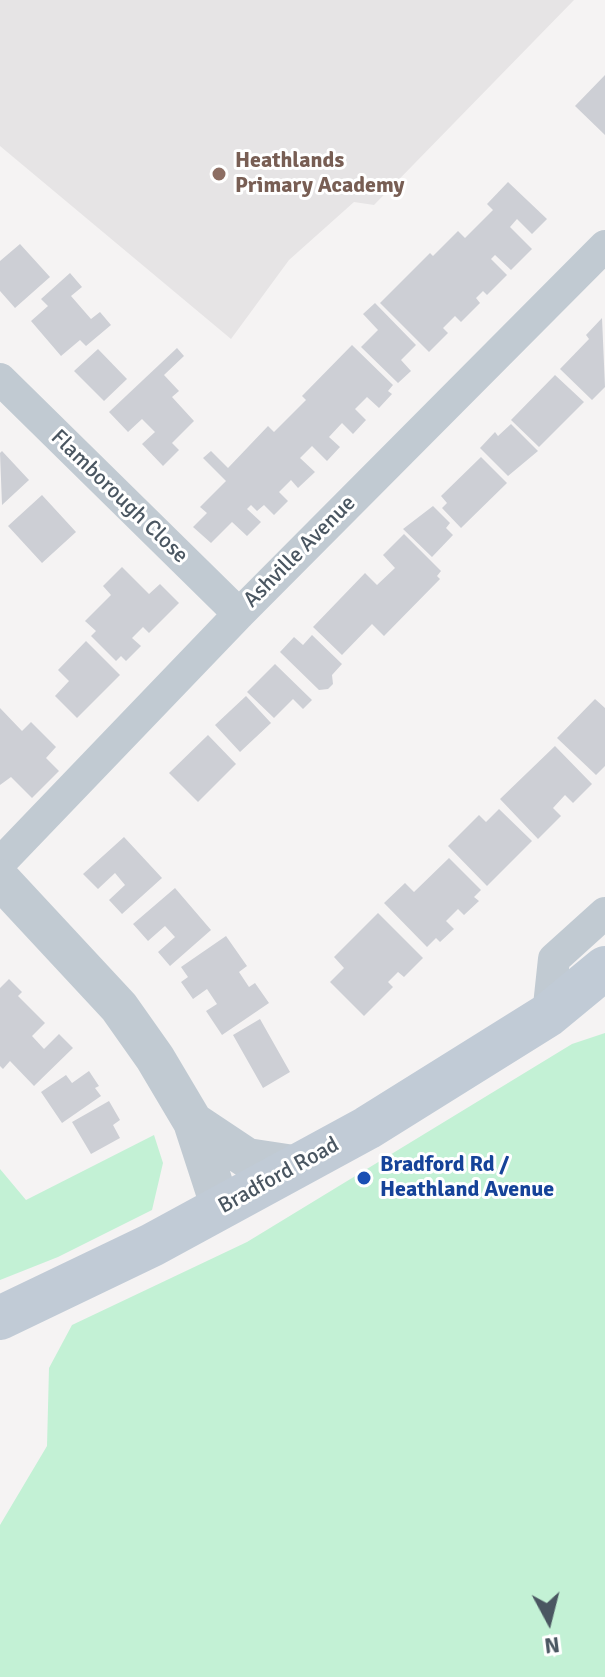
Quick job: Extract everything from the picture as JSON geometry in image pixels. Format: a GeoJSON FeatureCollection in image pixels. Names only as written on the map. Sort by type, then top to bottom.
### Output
{"type":"FeatureCollection","features":[{"type":"Feature","properties":{"kind":"main road","name":"Bradford Road"},"geometry":{"type":"LineString","coordinates":[[0,1318],[300,1166],[548,1015],[605,968]]}},
{"type":"Feature","properties":{"kind":"main road","name":"Bradford Road"},"geometry":{"type":"LineString","coordinates":[[548,1015],[605,991]]}},
{"type":"Feature","properties":{"kind":"street","name":"Ashville Avenue"},"geometry":{"type":"LineString","coordinates":[[0,863],[239,614],[605,246]]}},
{"type":"Feature","properties":{"kind":"street","name":"Flamborough Close"},"geometry":{"type":"LineString","coordinates":[[0,379],[239,614]]}},
{"type":"Feature","properties":{"kind":"street"},"geometry":{"type":"LineString","coordinates":[[0,879],[119,1007],[193,1122],[221,1208]]}},
{"type":"Feature","properties":{"kind":"street"},"geometry":{"type":"LineString","coordinates":[[548,1015],[554,959],[605,913]]}},
{"type":"Feature","properties":{"kind":"street"},"geometry":{"type":"LineString","coordinates":[[193,1122],[247,1158],[300,1166]]}},
{"type":"Feature","properties":{"kind":"shaded area","name":"Heathlands Primary Academy"},"geometry":{"type":"Polygon","coordinates":[[[0,0],[574,0],[374,205],[354,202],[289,260],[231,339],[0,146],[0,0]]]}},
{"type":"Feature","properties":{"kind":"green space"},"geometry":{"type":"Polygon","coordinates":[[[605,1033],[605,1677],[0,1677],[0,1525],[47,1446],[49,1368],[72,1325],[247,1242],[572,1044],[605,1033]]]}},
{"type":"Feature","properties":{"kind":"green space"},"geometry":{"type":"Polygon","coordinates":[[[154,1135],[163,1163],[152,1210],[58,1257],[0,1280],[0,1169],[26,1200],[154,1135]]]}},
{"type":"Feature","properties":{"kind":"building"},"geometry":{"type":"Polygon","coordinates":[[[605,75],[605,135],[575,106],[605,75]]]}},
{"type":"Feature","properties":{"kind":"building"},"geometry":{"type":"Polygon","coordinates":[[[508,182],[547,219],[532,234],[517,219],[510,227],[532,249],[511,270],[495,255],[491,259],[507,275],[487,295],[483,291],[476,298],[480,303],[461,322],[455,316],[443,328],[448,333],[429,352],[380,303],[430,253],[433,256],[458,231],[465,238],[493,210],[487,204],[508,182]]]}},
{"type":"Feature","properties":{"kind":"building"},"geometry":{"type":"Polygon","coordinates":[[[20,244],[50,277],[15,308],[0,291],[0,261],[20,244]]]}},
{"type":"Feature","properties":{"kind":"building"},"geometry":{"type":"Polygon","coordinates":[[[70,273],[82,287],[71,296],[91,319],[100,312],[111,325],[86,346],[80,340],[61,356],[31,321],[48,306],[41,299],[70,273]]]}},
{"type":"Feature","properties":{"kind":"building"},"geometry":{"type":"Polygon","coordinates":[[[375,303],[416,345],[401,360],[411,371],[398,383],[361,347],[378,330],[363,314],[375,303]]]}},
{"type":"Feature","properties":{"kind":"building"},"geometry":{"type":"Polygon","coordinates":[[[602,318],[605,387],[592,400],[560,369],[589,339],[586,335],[602,318]]]}},
{"type":"Feature","properties":{"kind":"building"},"geometry":{"type":"Polygon","coordinates":[[[352,345],[393,385],[388,391],[392,394],[379,408],[367,397],[355,409],[366,420],[353,434],[342,423],[329,437],[340,447],[327,461],[312,446],[300,458],[315,472],[298,488],[291,480],[279,492],[288,501],[274,515],[264,505],[257,511],[251,505],[247,509],[261,522],[247,536],[232,522],[211,543],[193,527],[207,513],[200,507],[226,481],[203,458],[211,451],[228,468],[268,426],[274,432],[306,400],[302,396],[352,345]]]}},
{"type":"Feature","properties":{"kind":"building"},"geometry":{"type":"Polygon","coordinates":[[[177,348],[184,356],[164,375],[179,391],[172,397],[194,421],[172,443],[179,450],[163,466],[142,444],[155,432],[142,419],[128,432],[109,412],[177,348]]]}},
{"type":"Feature","properties":{"kind":"building"},"geometry":{"type":"Polygon","coordinates":[[[98,349],[127,379],[104,401],[74,371],[98,349]]]}},
{"type":"Feature","properties":{"kind":"building"},"geometry":{"type":"Polygon","coordinates":[[[555,375],[584,402],[539,447],[511,420],[555,375]]]}},
{"type":"Feature","properties":{"kind":"building"},"geometry":{"type":"Polygon","coordinates":[[[511,424],[538,451],[508,476],[480,448],[495,432],[498,436],[511,424]]]}},
{"type":"Feature","properties":{"kind":"building"},"geometry":{"type":"Polygon","coordinates":[[[2,451],[29,480],[2,505],[0,453],[2,451]]]}},
{"type":"Feature","properties":{"kind":"building"},"geometry":{"type":"Polygon","coordinates":[[[481,457],[507,483],[461,528],[442,508],[447,503],[441,496],[481,457]]]}},
{"type":"Feature","properties":{"kind":"building"},"geometry":{"type":"Polygon","coordinates":[[[42,495],[76,532],[42,563],[8,526],[42,495]]]}},
{"type":"Feature","properties":{"kind":"building"},"geometry":{"type":"Polygon","coordinates":[[[433,506],[450,523],[446,528],[453,535],[432,557],[403,529],[433,506]]]}},
{"type":"Feature","properties":{"kind":"building"},"geometry":{"type":"Polygon","coordinates":[[[404,534],[441,571],[437,576],[440,579],[384,636],[372,624],[342,655],[313,627],[365,573],[377,585],[395,568],[383,555],[404,534]]]}},
{"type":"Feature","properties":{"kind":"building"},"geometry":{"type":"Polygon","coordinates":[[[122,567],[149,594],[160,584],[179,603],[149,633],[143,627],[132,638],[141,646],[126,661],[121,656],[116,661],[91,636],[96,631],[85,621],[111,595],[103,586],[122,567]]]}},
{"type":"Feature","properties":{"kind":"building"},"geometry":{"type":"Polygon","coordinates":[[[312,635],[342,664],[332,675],[333,684],[328,689],[319,690],[280,652],[294,637],[303,645],[312,635]]]}},
{"type":"Feature","properties":{"kind":"building"},"geometry":{"type":"Polygon","coordinates":[[[86,641],[120,675],[77,718],[55,696],[69,681],[58,670],[86,641]]]}},
{"type":"Feature","properties":{"kind":"building"},"geometry":{"type":"Polygon","coordinates":[[[275,664],[312,700],[303,709],[293,699],[274,718],[247,692],[275,664]]]}},
{"type":"Feature","properties":{"kind":"building"},"geometry":{"type":"Polygon","coordinates":[[[246,696],[271,723],[240,752],[215,725],[246,696]]]}},
{"type":"Feature","properties":{"kind":"building"},"geometry":{"type":"Polygon","coordinates":[[[595,699],[605,708],[605,766],[596,775],[557,738],[595,699]]]}},
{"type":"Feature","properties":{"kind":"building"},"geometry":{"type":"Polygon","coordinates":[[[0,708],[22,731],[31,722],[56,747],[46,758],[59,771],[32,798],[11,777],[0,785],[0,708]]]}},
{"type":"Feature","properties":{"kind":"building"},"geometry":{"type":"Polygon","coordinates":[[[208,735],[236,764],[198,802],[169,773],[208,735]]]}},
{"type":"Feature","properties":{"kind":"building"},"geometry":{"type":"Polygon","coordinates":[[[555,746],[592,784],[573,803],[565,795],[553,808],[561,816],[538,839],[500,799],[555,746]]]}},
{"type":"Feature","properties":{"kind":"building"},"geometry":{"type":"Polygon","coordinates":[[[499,809],[532,841],[487,886],[448,846],[479,815],[486,822],[499,809]]]}},
{"type":"Feature","properties":{"kind":"building"},"geometry":{"type":"Polygon","coordinates":[[[124,837],[162,878],[122,914],[109,900],[125,885],[115,873],[98,889],[83,874],[124,837]]]}},
{"type":"Feature","properties":{"kind":"building"},"geometry":{"type":"Polygon","coordinates":[[[449,858],[481,890],[474,897],[479,901],[464,915],[458,909],[446,921],[454,929],[440,942],[436,938],[427,947],[384,903],[405,883],[414,892],[449,858]]]}},
{"type":"Feature","properties":{"kind":"building"},"geometry":{"type":"Polygon","coordinates":[[[175,888],[211,930],[170,966],[158,952],[175,937],[165,926],[148,941],[133,924],[175,888]]]}},
{"type":"Feature","properties":{"kind":"building"},"geometry":{"type":"Polygon","coordinates":[[[378,913],[423,958],[404,977],[398,972],[388,982],[393,987],[364,1016],[330,982],[344,968],[334,957],[378,913]]]}},
{"type":"Feature","properties":{"kind":"building"},"geometry":{"type":"Polygon","coordinates":[[[226,936],[247,966],[239,972],[249,987],[255,983],[269,1003],[222,1035],[206,1011],[217,1004],[207,989],[193,999],[181,982],[188,977],[181,967],[226,936]]]}},
{"type":"Feature","properties":{"kind":"building"},"geometry":{"type":"Polygon","coordinates":[[[9,979],[22,992],[18,996],[45,1023],[32,1036],[44,1049],[59,1034],[73,1048],[34,1086],[10,1061],[3,1069],[0,1066],[0,988],[9,979]]]}},
{"type":"Feature","properties":{"kind":"building"},"geometry":{"type":"Polygon","coordinates":[[[260,1019],[290,1072],[263,1088],[233,1035],[260,1019]]]}},
{"type":"Feature","properties":{"kind":"building"},"geometry":{"type":"Polygon","coordinates":[[[89,1071],[99,1086],[95,1088],[101,1096],[62,1123],[41,1092],[66,1075],[72,1083],[89,1071]]]}},
{"type":"Feature","properties":{"kind":"building"},"geometry":{"type":"Polygon","coordinates":[[[109,1101],[120,1120],[113,1125],[120,1138],[91,1154],[72,1122],[109,1101]]]}},
{"type":"Feature","properties":{"kind":"place","name":"Heathlands Primary Academy"},"geometry":{"type":"Point","coordinates":[219,174]}},
{"type":"Feature","properties":{"kind":"place","name":"Bradford Rd / Heathland Avenue"},"geometry":{"type":"Point","coordinates":[364,1178]}}]}
